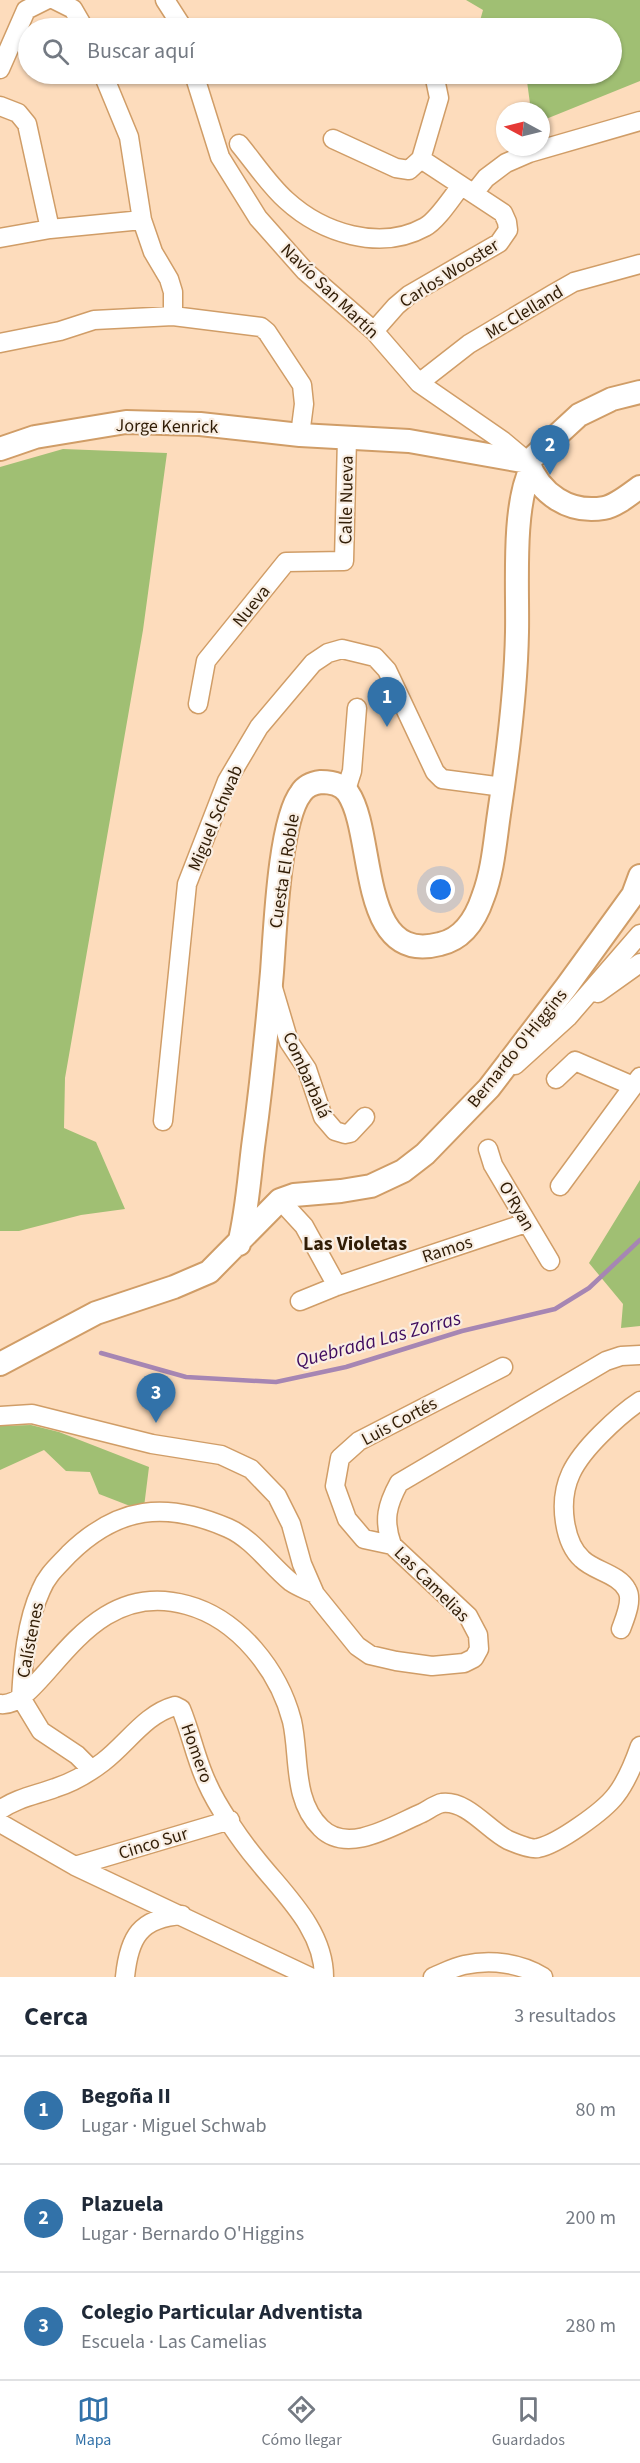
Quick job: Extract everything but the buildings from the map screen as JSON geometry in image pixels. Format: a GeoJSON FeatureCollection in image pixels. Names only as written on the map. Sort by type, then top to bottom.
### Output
{"type":"FeatureCollection","features":[{"type":"Feature","properties":{"kind":"main road"},"geometry":{"type":"LineString","coordinates":[[346,790],[355,807],[377,905],[385,923],[397,938],[405,943],[430,947],[459,937],[469,925],[483,899],[490,871],[503,787],[513,700],[517,637],[519,527],[522,496],[529,466],[579,415],[612,399],[640,392]]}},
{"type":"Feature","properties":{"kind":"main road","name":"Jorge Kenrick"},"geometry":{"type":"LineString","coordinates":[[0,449],[35,437],[126,422],[200,424],[300,435],[409,441],[529,466]]}},
{"type":"Feature","properties":{"kind":"main road"},"geometry":{"type":"LineString","coordinates":[[529,466],[556,501],[581,509],[606,508],[640,487]]}},
{"type":"Feature","properties":{"kind":"main road"},"geometry":{"type":"LineString","coordinates":[[519,527],[556,501]]}},
{"type":"Feature","properties":{"kind":"main road","name":"Cuesta El Roble"},"geometry":{"type":"LineString","coordinates":[[239,1244],[245,1221],[277,910],[292,809],[301,791],[312,783],[332,782],[346,790]]}},
{"type":"Feature","properties":{"kind":"main road","name":"Bernardo O'Higgins"},"geometry":{"type":"LineString","coordinates":[[280,1200],[294,1195],[371,1186],[402,1171],[425,1154],[489,1088],[633,895],[640,876]]}},
{"type":"Feature","properties":{"kind":"main road"},"geometry":{"type":"LineString","coordinates":[[0,1364],[77,1322],[209,1272],[280,1200]]}},
{"type":"Feature","properties":{"kind":"street"},"geometry":{"type":"LineString","coordinates":[[22,18],[26,10],[46,0]]}},
{"type":"Feature","properties":{"kind":"street"},"geometry":{"type":"LineString","coordinates":[[55,0],[73,9],[78,18]]}},
{"type":"Feature","properties":{"kind":"street"},"geometry":{"type":"LineString","coordinates":[[165,0],[177,18]]}},
{"type":"Feature","properties":{"kind":"street"},"geometry":{"type":"LineString","coordinates":[[0,69],[18,28]]}},
{"type":"Feature","properties":{"kind":"street"},"geometry":{"type":"LineString","coordinates":[[108,84],[129,137],[142,220],[153,252],[170,279],[173,292],[173,316]]}},
{"type":"Feature","properties":{"kind":"street","name":"Navío San Martín"},"geometry":{"type":"LineString","coordinates":[[197,84],[220,157],[258,218],[305,271],[374,331],[419,383],[503,441],[529,466]]}},
{"type":"Feature","properties":{"kind":"street"},"geometry":{"type":"LineString","coordinates":[[333,138],[396,168],[410,170],[421,159],[439,98],[436,84]]}},
{"type":"Feature","properties":{"kind":"street"},"geometry":{"type":"LineString","coordinates":[[0,106],[18,113],[27,124],[50,229]]}},
{"type":"Feature","properties":{"kind":"street"},"geometry":{"type":"LineString","coordinates":[[239,144],[286,200],[327,228],[379,240],[400,237],[427,227],[468,190],[506,163],[529,153],[640,121]]}},
{"type":"Feature","properties":{"kind":"street"},"geometry":{"type":"LineString","coordinates":[[421,159],[468,190]]}},
{"type":"Feature","properties":{"kind":"street","name":"Carlos Wooster"},"geometry":{"type":"LineString","coordinates":[[374,331],[409,295],[499,243],[505,237],[508,230],[507,222],[502,213],[468,190]]}},
{"type":"Feature","properties":{"kind":"street"},"geometry":{"type":"LineString","coordinates":[[0,238],[50,229],[142,220]]}},
{"type":"Feature","properties":{"kind":"street","name":"Mc Clelland"},"geometry":{"type":"LineString","coordinates":[[419,383],[469,344],[574,282],[640,264]]}},
{"type":"Feature","properties":{"kind":"street"},"geometry":{"type":"LineString","coordinates":[[0,343],[60,331],[94,320],[173,316],[252,326],[267,332],[302,385],[304,404],[300,435]]}},
{"type":"Feature","properties":{"kind":"street","name":"Calle Nueva"},"geometry":{"type":"LineString","coordinates":[[344,561],[347,438]]}},
{"type":"Feature","properties":{"kind":"street","name":"Nueva"},"geometry":{"type":"LineString","coordinates":[[198,704],[206,661],[285,562],[344,561]]}},
{"type":"Feature","properties":{"kind":"street","name":"Miguel Schwab"},"geometry":{"type":"LineString","coordinates":[[163,1121],[187,884],[227,781],[259,727],[313,663],[328,653],[342,649],[375,657],[387,670],[435,772],[442,778],[503,787]]}},
{"type":"Feature","properties":{"kind":"street"},"geometry":{"type":"LineString","coordinates":[[346,790],[351,771],[357,708]]}},
{"type":"Feature","properties":{"kind":"street"},"geometry":{"type":"LineString","coordinates":[[568,1017],[640,934]]}},
{"type":"Feature","properties":{"kind":"street"},"geometry":{"type":"LineString","coordinates":[[489,1088],[603,988],[640,963]]}},
{"type":"Feature","properties":{"kind":"street","name":"Combarbalá"},"geometry":{"type":"LineString","coordinates":[[271,981],[289,1042],[307,1069],[323,1117],[334,1131],[345,1134],[350,1133],[365,1117]]}},
{"type":"Feature","properties":{"kind":"street"},"geometry":{"type":"LineString","coordinates":[[556,1079],[576,1061],[637,1082],[560,1186]]}},
{"type":"Feature","properties":{"kind":"street","name":"O'Ryan"},"geometry":{"type":"LineString","coordinates":[[488,1149],[493,1165],[550,1261]]}},
{"type":"Feature","properties":{"kind":"street"},"geometry":{"type":"LineString","coordinates":[[280,1200],[304,1226],[337,1286]]}},
{"type":"Feature","properties":{"kind":"street","name":"Ramos"},"geometry":{"type":"LineString","coordinates":[[300,1301],[337,1286],[526,1223]]}},
{"type":"Feature","properties":{"kind":"street","name":"Las Camelias"},"geometry":{"type":"LineString","coordinates":[[0,1416],[32,1414],[152,1444],[220,1455],[251,1469],[277,1496],[291,1524],[302,1564],[315,1594],[357,1646],[370,1655],[396,1661],[432,1666],[464,1663],[474,1658],[479,1649],[478,1635],[468,1616],[392,1545],[386,1529],[388,1502],[399,1483],[606,1361],[621,1356],[640,1355]]}},
{"type":"Feature","properties":{"kind":"street","name":"Luis Cortés"},"geometry":{"type":"LineString","coordinates":[[392,1545],[364,1539],[347,1519],[335,1486],[340,1458],[359,1441],[503,1367]]}},
{"type":"Feature","properties":{"kind":"street"},"geometry":{"type":"LineString","coordinates":[[621,1629],[629,1603],[629,1592],[623,1584],[582,1559],[574,1550],[563,1512],[571,1470],[580,1455],[610,1425],[640,1401]]}},
{"type":"Feature","properties":{"kind":"street","name":"Calístenes"},"geometry":{"type":"LineString","coordinates":[[21,1698],[23,1667],[34,1610],[48,1575],[78,1546],[103,1527],[122,1517],[137,1512],[164,1512],[201,1518],[231,1529],[256,1548],[292,1583],[315,1594]]}},
{"type":"Feature","properties":{"kind":"street"},"geometry":{"type":"LineString","coordinates":[[0,1704],[6,1705],[21,1698],[100,1617],[129,1604],[156,1600],[188,1605],[224,1623],[254,1647],[278,1682],[292,1722],[296,1766],[312,1819],[323,1830],[334,1836],[358,1839],[442,1803],[462,1807],[509,1840],[538,1848],[562,1838],[616,1796],[633,1766],[640,1746]]}},
{"type":"Feature","properties":{"kind":"street"},"geometry":{"type":"LineString","coordinates":[[0,1810],[12,1802],[58,1787],[91,1769],[77,1755],[41,1731],[21,1698]]}},
{"type":"Feature","properties":{"kind":"street","name":"Homero"},"geometry":{"type":"LineString","coordinates":[[91,1769],[103,1762],[134,1732],[166,1708],[175,1706],[182,1709],[207,1784],[255,1857],[315,1935],[324,1961],[324,1977]]}},
{"type":"Feature","properties":{"kind":"street","name":"Cinco Sur"},"geometry":{"type":"LineString","coordinates":[[75,1866],[230,1820]]}},
{"type":"Feature","properties":{"kind":"street"},"geometry":{"type":"LineString","coordinates":[[0,1823],[75,1866],[310,1977]]}},
{"type":"Feature","properties":{"kind":"street"},"geometry":{"type":"LineString","coordinates":[[125,1977],[128,1952],[137,1936],[150,1921],[182,1915]]}},
{"type":"Feature","properties":{"kind":"street"},"geometry":{"type":"LineString","coordinates":[[433,1977],[463,1965],[490,1962],[515,1965],[543,1977]]}},
{"type":"Feature","properties":{"kind":"green space"},"geometry":{"type":"Polygon","coordinates":[[[466,0],[640,0],[640,81],[550,117],[550,102],[530,102],[527,84],[622,84],[622,18],[481,18],[483,10],[466,0]]]}},
{"type":"Feature","properties":{"kind":"green space"},"geometry":{"type":"Polygon","coordinates":[[[63,449],[167,453],[143,630],[65,1078],[64,1128],[96,1142],[125,1209],[81,1215],[19,1231],[0,1231],[0,467],[63,449]]]}},
{"type":"Feature","properties":{"kind":"green space"},"geometry":{"type":"Polygon","coordinates":[[[640,1180],[640,1326],[621,1328],[623,1304],[589,1263],[640,1180]]]}},
{"type":"Feature","properties":{"kind":"green space"},"geometry":{"type":"Polygon","coordinates":[[[31,1425],[59,1432],[149,1467],[144,1507],[130,1506],[99,1494],[90,1472],[66,1471],[44,1450],[0,1470],[0,1426],[31,1425]]]}},
{"type":"Feature","properties":{"kind":"waterway","name":"Quebrada Las Zorras"},"geometry":{"type":"LineString","coordinates":[[101,1353],[186,1377],[276,1382],[346,1367],[462,1331],[555,1309],[589,1288],[640,1240]]}},
{"type":"Feature","properties":{"kind":"place","name":"Plazuela"},"geometry":{"type":"Point","coordinates":[550,475]}},
{"type":"Feature","properties":{"kind":"place","name":"Begoña II"},"geometry":{"type":"Point","coordinates":[387,727]}},
{"type":"Feature","properties":{"kind":"place","name":"Colegio Particular Adventista"},"geometry":{"type":"Point","coordinates":[156,1423]}},
{"type":"Feature","properties":{"kind":"district","name":"Las Violetas"},"geometry":{"type":"Point","coordinates":[355,1243]}}]}
